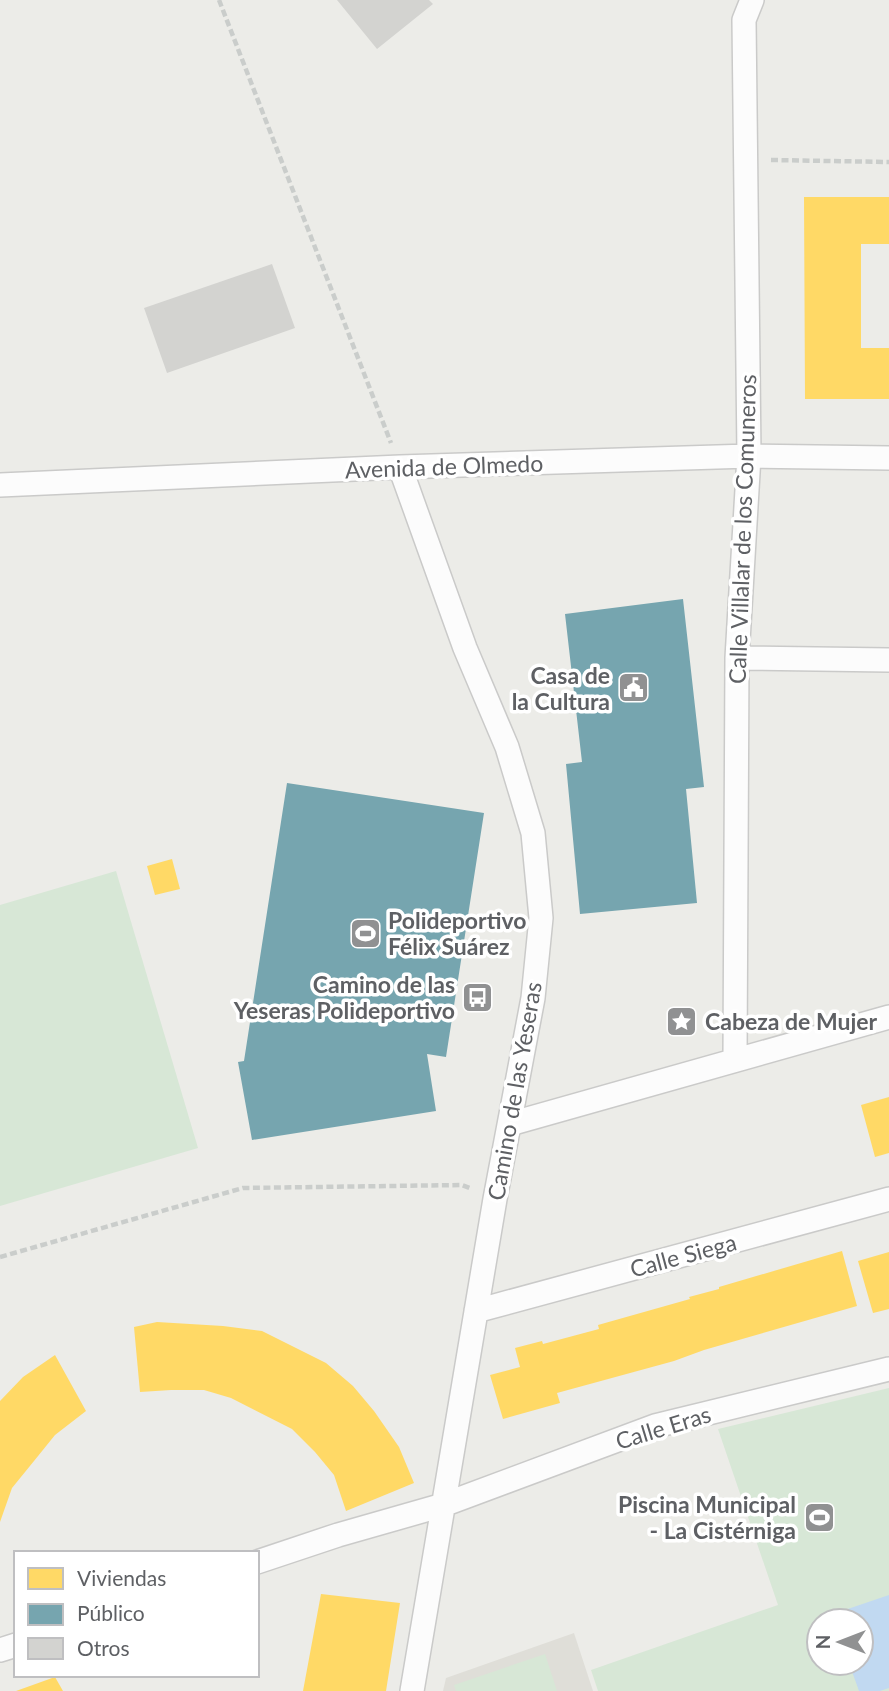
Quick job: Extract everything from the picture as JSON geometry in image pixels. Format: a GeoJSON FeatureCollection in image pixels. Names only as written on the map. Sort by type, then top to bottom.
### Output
{"type":"FeatureCollection","features":[{"type":"Feature","properties":{"kind":"street","name":"Calle Villalar de los Comuneros"},"geometry":{"type":"LineString","coordinates":[[734,1060],[737,658],[749,456],[744,20],[752,0]]}},
{"type":"Feature","properties":{"kind":"street","name":"Avenida de Olmedo"},"geometry":{"type":"LineString","coordinates":[[0,485],[400,467],[749,456],[889,458]]}},
{"type":"Feature","properties":{"kind":"street","name":"Camino de las Yeseras"},"geometry":{"type":"LineString","coordinates":[[400,467],[465,648],[507,747],[533,833],[541,918],[533,999],[495,1199],[412,1691]]}},
{"type":"Feature","properties":{"kind":"street"},"geometry":{"type":"LineString","coordinates":[[737,658],[889,660]]}},
{"type":"Feature","properties":{"kind":"street"},"geometry":{"type":"LineString","coordinates":[[510,1124],[889,1017]]}},
{"type":"Feature","properties":{"kind":"street","name":"Calle Siega"},"geometry":{"type":"LineString","coordinates":[[476,1311],[889,1199]]}},
{"type":"Feature","properties":{"kind":"street","name":"Calle Eras"},"geometry":{"type":"LineString","coordinates":[[259,1561],[443,1504],[655,1426],[889,1369]]}},
{"type":"Feature","properties":{"kind":"path"},"geometry":{"type":"LineString","coordinates":[[219,0],[400,467]]}},
{"type":"Feature","properties":{"kind":"path"},"geometry":{"type":"LineString","coordinates":[[746,160],[889,162]]}},
{"type":"Feature","properties":{"kind":"path"},"geometry":{"type":"LineString","coordinates":[[0,1257],[243,1188],[462,1185],[495,1199]]}},
{"type":"Feature","properties":{"kind":"shaded area"},"geometry":{"type":"Polygon","coordinates":[[[574,1633],[593,1691],[443,1691],[446,1678],[574,1633]]]}},
{"type":"Feature","properties":{"kind":"green space"},"geometry":{"type":"Polygon","coordinates":[[[116,871],[198,1148],[0,1206],[0,905],[116,871]]]}},
{"type":"Feature","properties":{"kind":"green space","name":"Piscina Municipal - La Cistérniga"},"geometry":{"type":"Polygon","coordinates":[[[889,1388],[889,1691],[598,1691],[591,1670],[778,1605],[718,1429],[889,1388]]]}},
{"type":"Feature","properties":{"kind":"green space"},"geometry":{"type":"Polygon","coordinates":[[[545,1654],[557,1691],[456,1691],[454,1685],[545,1654]]]}},
{"type":"Feature","properties":{"kind":"water"},"geometry":{"type":"Polygon","coordinates":[[[889,1595],[889,1688],[859,1691],[854,1677],[875,1677],[875,1607],[854,1607],[889,1595]]]}},
{"type":"Feature","properties":{"kind":"building: Viviendas"},"geometry":{"type":"Polygon","coordinates":[[[804,197],[889,197],[889,244],[861,244],[861,348],[889,348],[889,399],[805,399],[804,197]]]}},
{"type":"Feature","properties":{"kind":"building: Viviendas"},"geometry":{"type":"Polygon","coordinates":[[[172,859],[180,889],[155,895],[147,866],[172,859]]]}},
{"type":"Feature","properties":{"kind":"building: Viviendas"},"geometry":{"type":"Polygon","coordinates":[[[889,1097],[889,1153],[875,1157],[861,1105],[889,1097]]]}},
{"type":"Feature","properties":{"kind":"building: Viviendas"},"geometry":{"type":"Polygon","coordinates":[[[842,1251],[857,1306],[557,1393],[560,1403],[503,1419],[490,1375],[520,1367],[515,1348],[542,1341],[543,1344],[599,1329],[598,1325],[842,1251]]]}},
{"type":"Feature","properties":{"kind":"building: Viviendas"},"geometry":{"type":"Polygon","coordinates":[[[889,1252],[889,1309],[873,1313],[858,1261],[889,1252]]]}},
{"type":"Feature","properties":{"kind":"building: Viviendas"},"geometry":{"type":"Polygon","coordinates":[[[157,1322],[262,1331],[326,1363],[353,1386],[374,1411],[399,1447],[414,1483],[346,1511],[334,1475],[292,1429],[231,1398],[204,1390],[140,1392],[134,1327],[157,1322]]]}},
{"type":"Feature","properties":{"kind":"building: Viviendas"},"geometry":{"type":"Polygon","coordinates":[[[55,1355],[86,1411],[55,1435],[12,1488],[0,1522],[0,1401],[23,1377],[55,1355]]]}},
{"type":"Feature","properties":{"kind":"building: Viviendas"},"geometry":{"type":"Polygon","coordinates":[[[321,1594],[400,1603],[386,1691],[303,1691],[321,1594]]]}},
{"type":"Feature","properties":{"kind":"building: Viviendas"},"geometry":{"type":"Polygon","coordinates":[[[55,1677],[63,1691],[16,1691],[55,1677]]]}},
{"type":"Feature","properties":{"kind":"building: Público","name":"Casa de la Cultura"},"geometry":{"type":"Polygon","coordinates":[[[683,599],[704,787],[686,789],[697,903],[580,914],[566,764],[582,762],[565,614],[683,599]]]}},
{"type":"Feature","properties":{"kind":"building: Público","name":"Polideportivo Félix Suárez"},"geometry":{"type":"Polygon","coordinates":[[[287,783],[484,813],[446,1057],[427,1054],[436,1111],[252,1140],[238,1062],[244,1061],[287,783]]]}},
{"type":"Feature","properties":{"kind":"building: Otros"},"geometry":{"type":"Polygon","coordinates":[[[337,0],[429,0],[433,4],[377,49],[337,0]]]}},
{"type":"Feature","properties":{"kind":"building: Otros"},"geometry":{"type":"Polygon","coordinates":[[[272,264],[295,328],[167,373],[144,308],[272,264]]]}},
{"type":"Feature","properties":{"kind":"place","name":"Casa de la Cultura"},"geometry":{"type":"Point","coordinates":[633,688]}},
{"type":"Feature","properties":{"kind":"place","name":"Polideportivo Félix Suárez"},"geometry":{"type":"Point","coordinates":[365,933]}},
{"type":"Feature","properties":{"kind":"place","name":"Camino de las Yeseras Polideportivo"},"geometry":{"type":"Point","coordinates":[478,997]}},
{"type":"Feature","properties":{"kind":"place","name":"Cabeza de Mujer"},"geometry":{"type":"Point","coordinates":[682,1021]}},
{"type":"Feature","properties":{"kind":"place","name":"Piscina Municipal - La Cistérniga"},"geometry":{"type":"Point","coordinates":[819,1517]}}]}
